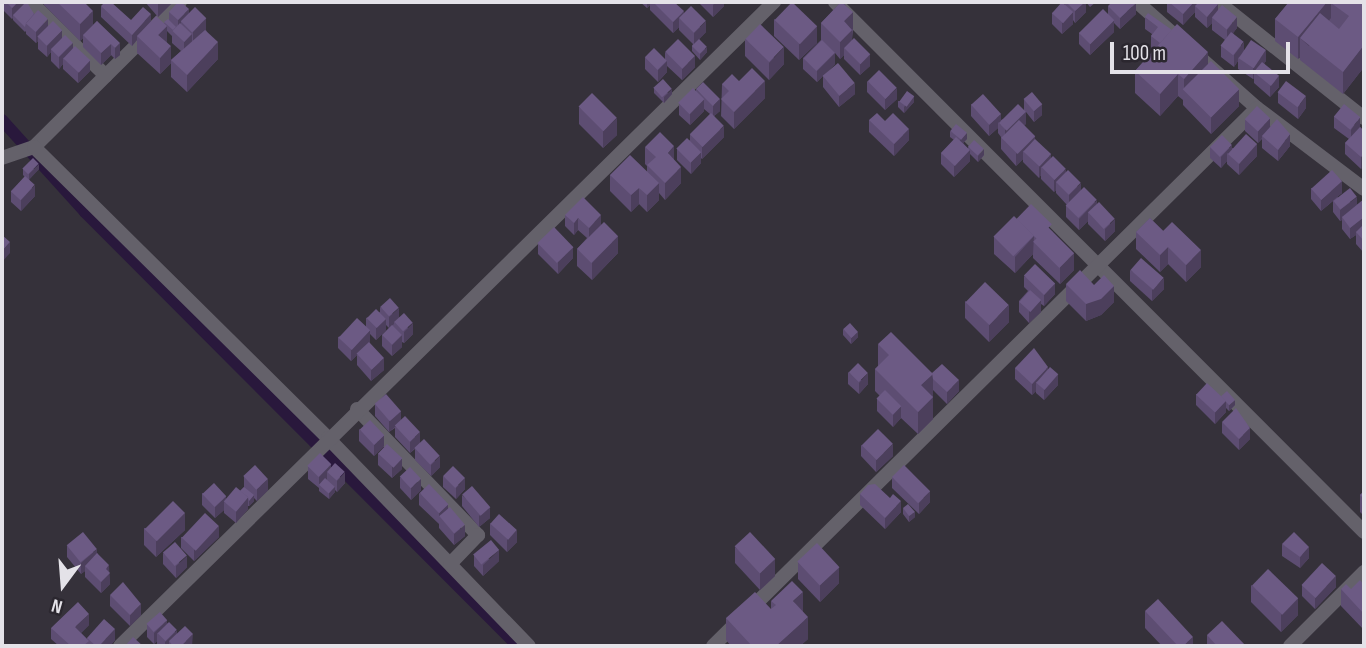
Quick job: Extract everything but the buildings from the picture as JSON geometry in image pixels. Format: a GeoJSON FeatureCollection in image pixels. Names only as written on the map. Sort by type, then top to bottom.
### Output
{"type":"FeatureCollection","features":[{"type":"Feature","properties":{"kind":"street"},"geometry":{"type":"LineString","coordinates":[[30,2],[106,76]]}},
{"type":"Feature","properties":{"kind":"street"},"geometry":{"type":"LineString","coordinates":[[2,158],[34,147],[180,2]]}},
{"type":"Feature","properties":{"kind":"street"},"geometry":{"type":"LineString","coordinates":[[120,646],[357,409],[774,2]]}},
{"type":"Feature","properties":{"kind":"street"},"geometry":{"type":"LineString","coordinates":[[835,2],[1364,532]]}},
{"type":"Feature","properties":{"kind":"street"},"geometry":{"type":"LineString","coordinates":[[1137,2],[1257,108],[1364,189]]}},
{"type":"Feature","properties":{"kind":"street"},"geometry":{"type":"LineString","coordinates":[[1218,2],[1364,118]]}},
{"type":"Feature","properties":{"kind":"street"},"geometry":{"type":"LineString","coordinates":[[713,646],[1097,263],[1257,108]]}},
{"type":"Feature","properties":{"kind":"street"},"geometry":{"type":"LineString","coordinates":[[34,147],[328,438],[529,646]]}},
{"type":"Feature","properties":{"kind":"street"},"geometry":{"type":"LineString","coordinates":[[357,409],[478,535],[450,564]]}},
{"type":"Feature","properties":{"kind":"street"},"geometry":{"type":"LineString","coordinates":[[1290,646],[1364,572]]}},
{"type":"Feature","properties":{"kind":"waterway"},"geometry":{"type":"LineString","coordinates":[[2,120],[85,212],[518,646]]}}]}
